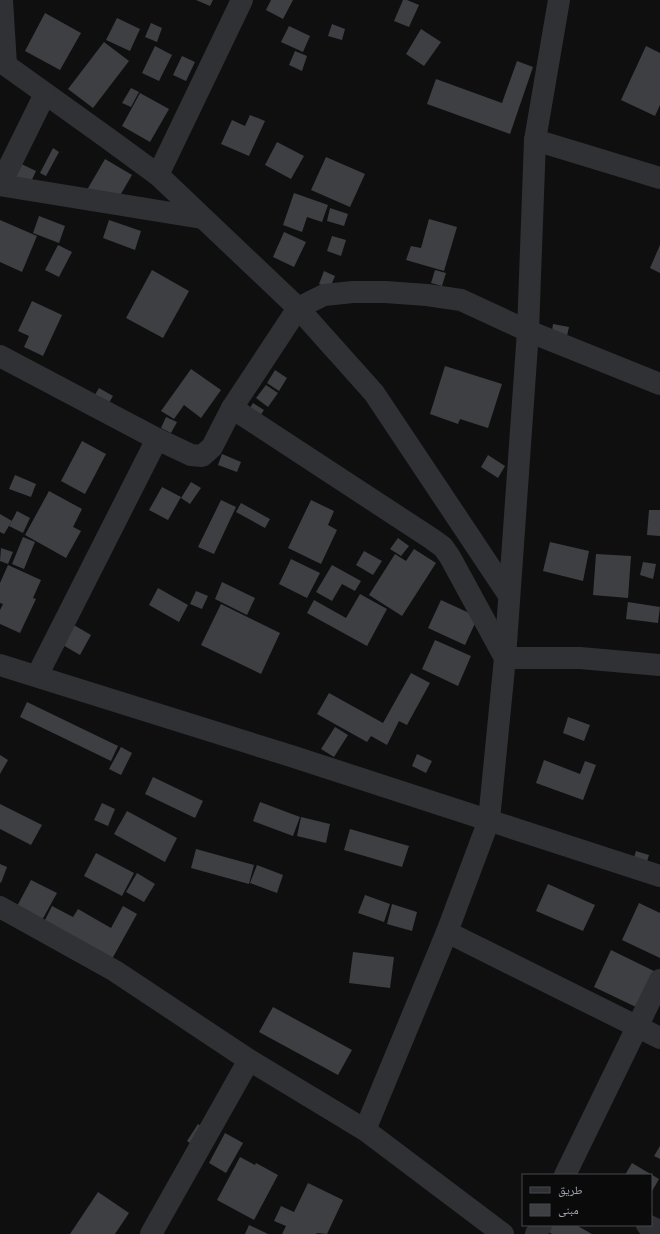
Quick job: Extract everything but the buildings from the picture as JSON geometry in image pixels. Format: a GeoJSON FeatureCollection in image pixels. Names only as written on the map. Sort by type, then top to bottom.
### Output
{"type":"FeatureCollection","features":[{"type":"Feature","properties":{"kind":"street"},"geometry":{"type":"LineString","coordinates":[[2,0],[3,63],[158,175],[298,308],[374,393],[508,594]]}},
{"type":"Feature","properties":{"kind":"street"},"geometry":{"type":"LineString","coordinates":[[158,175],[242,0]]}},
{"type":"Feature","properties":{"kind":"street"},"geometry":{"type":"LineString","coordinates":[[365,1130],[447,932],[489,820],[505,658],[508,594],[528,330],[535,140],[559,0]]}},
{"type":"Feature","properties":{"kind":"street"},"geometry":{"type":"LineString","coordinates":[[45,94],[0,185],[202,218]]}},
{"type":"Feature","properties":{"kind":"street"},"geometry":{"type":"LineString","coordinates":[[535,140],[660,178]]}},
{"type":"Feature","properties":{"kind":"street"},"geometry":{"type":"LineString","coordinates":[[0,356],[157,439],[191,455],[202,456],[212,447],[232,408],[298,308],[324,295],[353,292],[385,292],[427,295],[460,300],[528,330],[660,384]]}},
{"type":"Feature","properties":{"kind":"street"},"geometry":{"type":"LineString","coordinates":[[232,408],[432,539],[442,548],[450,557],[505,658]]}},
{"type":"Feature","properties":{"kind":"street"},"geometry":{"type":"LineString","coordinates":[[37,676],[157,439]]}},
{"type":"Feature","properties":{"kind":"street"},"geometry":{"type":"LineString","coordinates":[[505,658],[580,658],[660,665]]}},
{"type":"Feature","properties":{"kind":"street"},"geometry":{"type":"LineString","coordinates":[[0,665],[489,820],[660,876]]}},
{"type":"Feature","properties":{"kind":"street"},"geometry":{"type":"LineString","coordinates":[[0,907],[115,971],[249,1060],[365,1130],[503,1234]]}},
{"type":"Feature","properties":{"kind":"street"},"geometry":{"type":"LineString","coordinates":[[447,932],[660,1038]]}},
{"type":"Feature","properties":{"kind":"street"},"geometry":{"type":"LineString","coordinates":[[565,1174],[660,980]]}},
{"type":"Feature","properties":{"kind":"street"},"geometry":{"type":"LineString","coordinates":[[151,1234],[249,1060]]}},
{"type":"Feature","properties":{"kind":"street"},"geometry":{"type":"LineString","coordinates":[[649,1226],[660,1231]]}}]}
